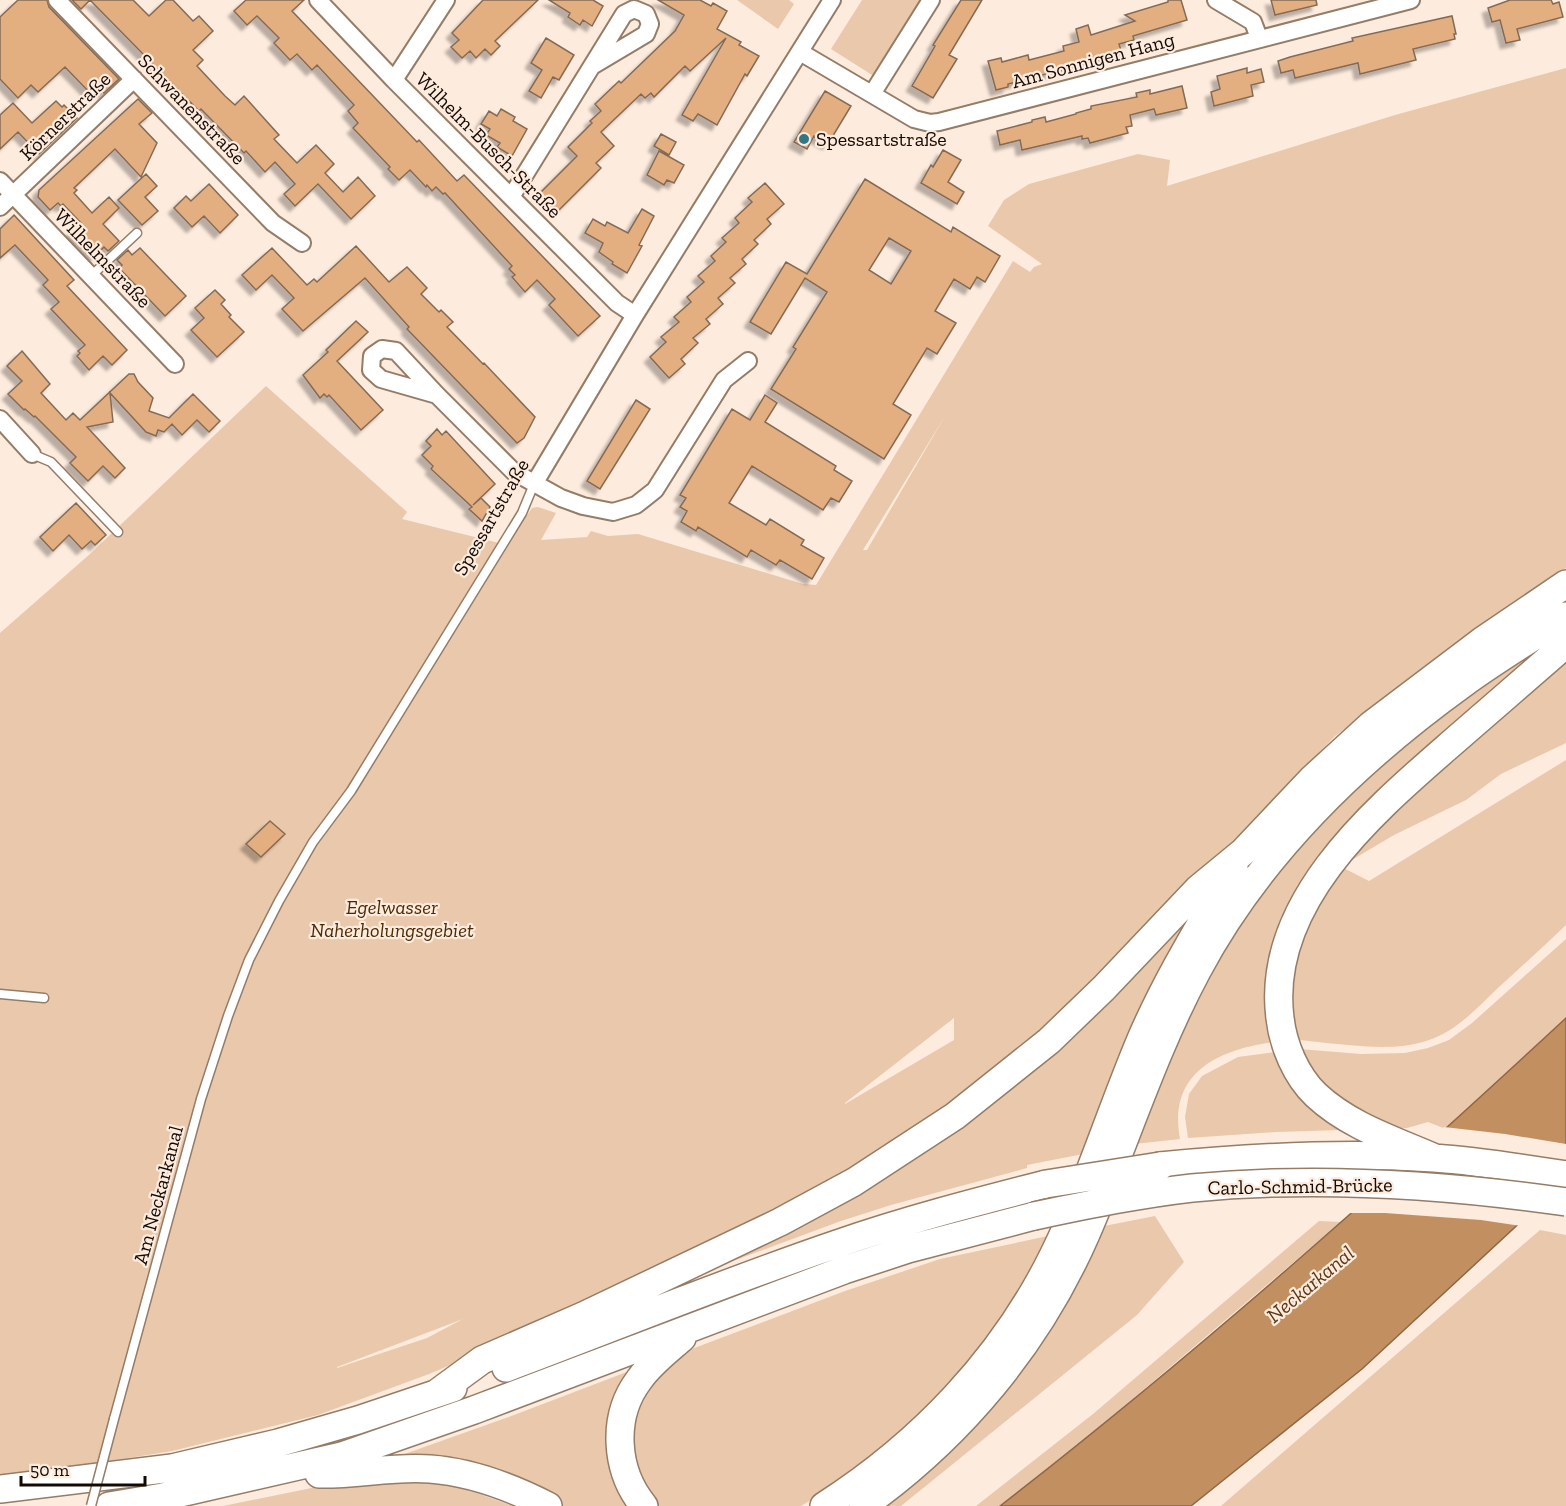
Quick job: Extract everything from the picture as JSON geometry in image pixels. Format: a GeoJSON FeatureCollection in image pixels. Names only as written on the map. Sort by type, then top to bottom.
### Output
{"type":"FeatureCollection","features":[{"type":"Feature","properties":{"kind":"highway"},"geometry":{"type":"LineString","coordinates":[[437,1393],[482,1360],[583,1316],[780,1222],[854,1182],[907,1149],[997,1084],[1049,1041],[1104,988],[1198,889],[1242,852],[1312,779],[1371,725],[1482,641],[1566,584]]}},
{"type":"Feature","properties":{"kind":"highway"},"geometry":{"type":"LineString","coordinates":[[863,1506],[927,1456],[957,1426],[1007,1368],[1034,1330],[1061,1286],[1086,1235],[1163,1041],[1197,970],[1242,900],[1290,836],[1345,781],[1418,718],[1466,681],[1566,616]]}},
{"type":"Feature","properties":{"kind":"highway"},"geometry":{"type":"LineString","coordinates":[[1435,1158],[1361,1126],[1339,1114],[1314,1093],[1294,1066],[1281,1032],[1277,1001],[1281,966],[1294,928],[1311,893],[1334,858],[1359,828],[1415,775],[1566,644]]}},
{"type":"Feature","properties":{"kind":"highway"},"geometry":{"type":"LineString","coordinates":[[824,1506],[877,1470],[911,1443],[966,1385],[1015,1320],[1040,1280],[1065,1229],[1137,1049],[1165,988],[1242,852]]}},
{"type":"Feature","properties":{"kind":"highway","name":"Carlo-Schmid-Brücke"},"geometry":{"type":"LineString","coordinates":[[0,1489],[172,1468],[278,1443],[358,1420],[437,1393],[724,1284],[837,1244],[931,1214],[1046,1184],[1160,1166],[1295,1156],[1435,1158],[1566,1175]]}},
{"type":"Feature","properties":{"kind":"highway","name":"Carlo-Schmid-Brücke"},"geometry":{"type":"LineString","coordinates":[[276,1472],[342,1456],[474,1410],[844,1270],[908,1249],[1034,1216],[1124,1198],[1191,1188],[1319,1182],[1463,1188],[1566,1202]]}},
{"type":"Feature","properties":{"kind":"highway"},"geometry":{"type":"LineString","coordinates":[[644,1506],[631,1487],[622,1459],[620,1428],[626,1405],[638,1381],[652,1364],[696,1325]]}},
{"type":"Feature","properties":{"kind":"highway"},"geometry":{"type":"LineString","coordinates":[[109,1506],[164,1497],[276,1472],[334,1474],[429,1469],[464,1474],[504,1485],[548,1506]]}},
{"type":"Feature","properties":{"kind":"street","name":"Schwanenstraße"},"geometry":{"type":"LineString","coordinates":[[57,0],[273,223],[302,243]]}},
{"type":"Feature","properties":{"kind":"street","name":"Wilhelm-Busch-Straße"},"geometry":{"type":"LineString","coordinates":[[318,0],[394,80],[617,303],[635,315]]}},
{"type":"Feature","properties":{"kind":"street"},"geometry":{"type":"LineString","coordinates":[[394,80],[446,0]]}},
{"type":"Feature","properties":{"kind":"street","name":"Spessartstraße"},"geometry":{"type":"LineString","coordinates":[[534,484],[635,315],[832,0]]}},
{"type":"Feature","properties":{"kind":"street"},"geometry":{"type":"LineString","coordinates":[[872,94],[931,0]]}},
{"type":"Feature","properties":{"kind":"street"},"geometry":{"type":"LineString","coordinates":[[1216,0],[1252,22],[1260,38]]}},
{"type":"Feature","properties":{"kind":"street","name":"Am Sonnigen Hang"},"geometry":{"type":"LineString","coordinates":[[800,52],[914,119],[930,123],[1412,0]]}},
{"type":"Feature","properties":{"kind":"street"},"geometry":{"type":"LineString","coordinates":[[511,197],[594,65]]}},
{"type":"Feature","properties":{"kind":"street","name":"Körnerstraße"},"geometry":{"type":"LineString","coordinates":[[0,207],[134,79]]}},
{"type":"Feature","properties":{"kind":"street","name":"Wilhelmstraße"},"geometry":{"type":"LineString","coordinates":[[0,181],[176,364]]}},
{"type":"Feature","properties":{"kind":"street"},"geometry":{"type":"LineString","coordinates":[[437,395],[514,472],[561,498],[583,506],[613,512],[636,505],[655,490],[724,381],[748,361]]}},
{"type":"Feature","properties":{"kind":"street"},"geometry":{"type":"LineString","coordinates":[[0,419],[32,454]]}},
{"type":"Feature","properties":{"kind":"lane"},"geometry":{"type":"LineString","coordinates":[[91,276],[137,233]]}},
{"type":"Feature","properties":{"kind":"lane"},"geometry":{"type":"LineString","coordinates":[[32,454],[51,462],[118,532]]}},
{"type":"Feature","properties":{"kind":"lane","name":"Spessartstraße"},"geometry":{"type":"LineString","coordinates":[[279,901],[314,842],[351,790],[522,513],[534,484]]}},
{"type":"Feature","properties":{"kind":"lane","name":"Am Neckarkanal"},"geometry":{"type":"LineString","coordinates":[[91,1506],[201,1099],[249,960],[279,901]]}},
{"type":"Feature","properties":{"kind":"lane"},"geometry":{"type":"LineString","coordinates":[[0,994],[44,998]]}},
{"type":"Feature","properties":{"kind":"green space"},"geometry":{"type":"Polygon","coordinates":[[[737,0],[789,0],[794,4],[778,29],[737,0]]]}},
{"type":"Feature","properties":{"kind":"green space"},"geometry":{"type":"Polygon","coordinates":[[[862,0],[929,0],[880,80],[831,49],[862,0]]]}},
{"type":"Feature","properties":{"kind":"green space","name":"Egelwasser Naherholungsgebiet"},"geometry":{"type":"Polygon","coordinates":[[[1566,68],[1566,568],[1335,736],[1080,999],[939,1116],[767,1219],[557,1320],[429,1374],[318,1415],[172,1451],[0,1477],[0,633],[90,554],[266,386],[407,512],[402,519],[499,543],[509,542],[532,508],[538,507],[556,513],[541,540],[587,537],[591,531],[608,536],[638,534],[803,584],[816,585],[1013,261],[1030,272],[1034,267],[1042,264],[988,226],[1004,200],[1029,184],[1138,154],[1170,160],[1167,186],[1395,115],[1566,68]],[[945,416],[863,550],[867,550],[945,416]],[[954,1018],[845,1103],[954,1040],[954,1018]],[[463,1319],[337,1367],[427,1338],[463,1319]]]}},
{"type":"Feature","properties":{"kind":"green space"},"geometry":{"type":"Polygon","coordinates":[[[1566,635],[1320,856],[1369,881],[1566,760],[1566,925],[1466,1018],[1447,1032],[1426,1041],[1402,1046],[1364,1046],[1295,1040],[1272,1042],[1228,1053],[1209,1063],[1194,1076],[1183,1092],[1178,1113],[1180,1139],[1134,1144],[1163,1066],[1230,932],[1279,861],[1400,743],[1544,639],[1566,635]]]}},
{"type":"Feature","properties":{"kind":"green space"},"geometry":{"type":"Polygon","coordinates":[[[1566,655],[1566,743],[1501,774],[1466,800],[1394,835],[1345,864],[1445,759],[1566,655]]]}},
{"type":"Feature","properties":{"kind":"green space"},"geometry":{"type":"Polygon","coordinates":[[[1209,887],[1088,1153],[1027,1165],[1027,1168],[891,1205],[695,1275],[903,1162],[1209,887]]]}},
{"type":"Feature","properties":{"kind":"green space"},"geometry":{"type":"Polygon","coordinates":[[[1566,939],[1566,1018],[1446,1129],[1428,1122],[1407,1128],[1276,1132],[1188,1138],[1185,1117],[1189,1094],[1202,1076],[1238,1057],[1299,1049],[1361,1054],[1405,1053],[1428,1048],[1449,1040],[1472,1023],[1566,939]]]}},
{"type":"Feature","properties":{"kind":"green space"},"geometry":{"type":"Polygon","coordinates":[[[1155,1216],[1184,1262],[1137,1315],[901,1506],[874,1506],[1099,1227],[1155,1216]]]}},
{"type":"Feature","properties":{"kind":"green space"},"geometry":{"type":"Polygon","coordinates":[[[1319,1221],[1341,1222],[1089,1436],[999,1506],[976,1506],[1093,1414],[1319,1221]]]}},
{"type":"Feature","properties":{"kind":"green space"},"geometry":{"type":"Polygon","coordinates":[[[1540,1230],[1566,1235],[1566,1506],[1221,1506],[1540,1230]]]}},
{"type":"Feature","properties":{"kind":"green space"},"geometry":{"type":"Polygon","coordinates":[[[1048,1236],[1012,1300],[976,1353],[936,1400],[890,1444],[833,1487],[801,1506],[658,1506],[635,1478],[632,1416],[662,1367],[689,1350],[845,1291],[940,1259],[1048,1236]]]}},
{"type":"Feature","properties":{"kind":"green space"},"geometry":{"type":"Polygon","coordinates":[[[632,1370],[621,1393],[636,1506],[563,1506],[535,1491],[399,1456],[514,1415],[632,1370]]]}},
{"type":"Feature","properties":{"kind":"green space"},"geometry":{"type":"Polygon","coordinates":[[[411,1479],[457,1486],[513,1506],[223,1506],[331,1484],[411,1479]]]}},
{"type":"Feature","properties":{"kind":"water","name":"Neckarkanal"},"geometry":{"type":"Polygon","coordinates":[[[1566,1018],[1566,1180],[1362,1369],[1191,1506],[1000,1506],[1146,1389],[1289,1268],[1566,1018]]]}},
{"type":"Feature","properties":{"kind":"pier"},"geometry":{"type":"Polygon","coordinates":[[[1444,1127],[1566,1144],[1566,1184],[1521,1226],[1481,1220],[1385,1213],[1347,1213],[1444,1127]]]}},
{"type":"Feature","properties":{"kind":"building"},"geometry":{"type":"Polygon","coordinates":[[[18,0],[47,0],[49,7],[119,79],[104,93],[97,86],[90,93],[65,67],[38,92],[31,85],[18,98],[0,79],[0,17],[18,0]]]}},
{"type":"Feature","properties":{"kind":"building"},"geometry":{"type":"Polygon","coordinates":[[[72,0],[90,0],[81,9],[72,0]]]}},
{"type":"Feature","properties":{"kind":"building"},"geometry":{"type":"Polygon","coordinates":[[[90,0],[133,0],[149,16],[166,0],[173,0],[193,21],[199,16],[213,31],[193,50],[203,60],[197,66],[225,96],[235,105],[244,96],[279,135],[274,139],[297,163],[316,145],[334,164],[325,173],[343,192],[358,177],[375,196],[351,219],[318,184],[295,206],[284,194],[295,184],[275,162],[265,172],[201,109],[199,111],[90,0]]]}},
{"type":"Feature","properties":{"kind":"building"},"geometry":{"type":"Polygon","coordinates":[[[246,0],[304,0],[292,11],[417,142],[419,140],[457,181],[464,175],[600,316],[578,336],[549,305],[555,299],[537,280],[525,292],[512,277],[515,275],[509,269],[512,266],[445,193],[443,194],[436,187],[432,191],[410,170],[399,180],[388,169],[390,167],[353,128],[358,123],[348,111],[354,105],[317,65],[312,70],[297,54],[290,60],[274,43],[279,38],[257,16],[247,25],[234,11],[246,0]]]}},
{"type":"Feature","properties":{"kind":"building"},"geometry":{"type":"Polygon","coordinates":[[[483,0],[538,0],[495,41],[500,46],[491,55],[485,49],[476,58],[470,51],[462,58],[451,47],[459,40],[452,33],[483,0]]]}},
{"type":"Feature","properties":{"kind":"building"},"geometry":{"type":"Polygon","coordinates":[[[549,0],[593,0],[603,6],[592,26],[583,20],[580,25],[568,17],[570,13],[549,0]]]}},
{"type":"Feature","properties":{"kind":"building"},"geometry":{"type":"Polygon","coordinates":[[[658,0],[700,0],[711,6],[713,3],[727,11],[717,29],[741,42],[739,45],[759,56],[747,76],[745,74],[717,125],[698,114],[693,121],[682,115],[726,38],[690,71],[685,66],[654,97],[651,93],[645,98],[641,94],[601,132],[614,146],[596,163],[601,168],[558,211],[540,193],[577,156],[568,147],[601,111],[595,104],[619,81],[621,83],[675,31],[684,15],[658,0]]]}},
{"type":"Feature","properties":{"kind":"building"},"geometry":{"type":"Polygon","coordinates":[[[961,0],[982,0],[949,55],[957,59],[933,98],[912,86],[935,46],[933,45],[961,0]]]}},
{"type":"Feature","properties":{"kind":"building"},"geometry":{"type":"Polygon","coordinates":[[[1168,0],[1181,0],[1187,20],[1133,36],[1134,40],[1119,44],[1122,54],[1008,84],[1008,87],[996,90],[988,61],[1001,58],[1002,62],[1028,55],[1029,60],[1064,51],[1063,46],[1079,42],[1076,29],[1088,25],[1091,35],[1135,21],[1125,15],[1168,2],[1168,0]]]}},
{"type":"Feature","properties":{"kind":"building"},"geometry":{"type":"Polygon","coordinates":[[[1271,0],[1316,0],[1317,5],[1275,15],[1271,0]]]}},
{"type":"Feature","properties":{"kind":"building"},"geometry":{"type":"Polygon","coordinates":[[[1510,0],[1551,0],[1553,4],[1559,2],[1563,17],[1517,29],[1520,40],[1506,43],[1500,20],[1492,22],[1488,8],[1510,0]]]}},
{"type":"Feature","properties":{"kind":"building"},"geometry":{"type":"Polygon","coordinates":[[[1452,16],[1455,39],[1413,49],[1416,60],[1360,74],[1358,63],[1295,78],[1293,70],[1281,73],[1278,61],[1290,57],[1353,41],[1352,38],[1452,16]]]}},
{"type":"Feature","properties":{"kind":"building"},"geometry":{"type":"Polygon","coordinates":[[[546,38],[574,55],[559,80],[553,77],[541,98],[529,91],[542,70],[531,63],[546,38]]]}},
{"type":"Feature","properties":{"kind":"building"},"geometry":{"type":"Polygon","coordinates":[[[1247,68],[1247,73],[1261,69],[1264,82],[1251,85],[1253,96],[1214,106],[1211,92],[1220,89],[1217,76],[1247,68]]]}},
{"type":"Feature","properties":{"kind":"building"},"geometry":{"type":"Polygon","coordinates":[[[1182,86],[1187,108],[1156,115],[1154,109],[1130,115],[1132,126],[1126,127],[1128,133],[1090,143],[1088,138],[1082,139],[1082,136],[1022,150],[1020,140],[1000,145],[997,131],[1045,117],[1046,122],[1076,114],[1091,109],[1091,106],[1137,97],[1136,93],[1150,90],[1150,94],[1182,86]]]}},
{"type":"Feature","properties":{"kind":"building"},"geometry":{"type":"Polygon","coordinates":[[[825,91],[851,106],[828,144],[814,136],[807,149],[794,142],[825,91]]]}},
{"type":"Feature","properties":{"kind":"building"},"geometry":{"type":"Polygon","coordinates":[[[138,99],[152,113],[139,124],[157,143],[141,177],[115,149],[74,188],[77,190],[74,193],[92,213],[109,197],[119,208],[103,224],[119,241],[108,251],[104,247],[93,258],[70,233],[81,223],[63,204],[61,206],[58,203],[50,210],[38,197],[39,190],[138,99]]]}},
{"type":"Feature","properties":{"kind":"building"},"geometry":{"type":"Polygon","coordinates":[[[56,101],[62,107],[64,105],[77,118],[39,154],[18,132],[0,149],[0,115],[13,103],[32,123],[56,101]]]}},
{"type":"Feature","properties":{"kind":"building"},"geometry":{"type":"Polygon","coordinates":[[[501,109],[515,117],[513,121],[527,129],[512,156],[497,147],[500,143],[486,135],[490,129],[481,124],[489,111],[497,116],[501,109]]]}},
{"type":"Feature","properties":{"kind":"building"},"geometry":{"type":"Polygon","coordinates":[[[661,134],[676,142],[669,155],[654,146],[661,134]]]}},
{"type":"Feature","properties":{"kind":"building"},"geometry":{"type":"Polygon","coordinates":[[[943,150],[961,160],[948,182],[964,192],[957,204],[921,183],[943,150]]]}},
{"type":"Feature","properties":{"kind":"building"},"geometry":{"type":"Polygon","coordinates":[[[659,151],[684,165],[674,183],[667,180],[664,185],[647,175],[659,151]]]}},
{"type":"Feature","properties":{"kind":"building"},"geometry":{"type":"Polygon","coordinates":[[[146,174],[157,186],[145,197],[158,211],[142,225],[118,200],[146,174]]]}},
{"type":"Feature","properties":{"kind":"building"},"geometry":{"type":"Polygon","coordinates":[[[865,179],[951,232],[953,227],[1000,256],[985,282],[977,277],[970,289],[954,279],[935,311],[956,323],[937,354],[927,348],[893,404],[911,415],[884,459],[771,389],[796,349],[793,347],[827,292],[805,278],[771,334],[750,322],[786,262],[807,274],[865,179]],[[889,238],[869,270],[891,284],[911,251],[889,238]]]}},
{"type":"Feature","properties":{"kind":"building"},"geometry":{"type":"Polygon","coordinates":[[[765,183],[784,204],[767,219],[771,224],[754,240],[758,244],[742,259],[746,264],[730,278],[735,283],[718,298],[723,304],[706,319],[710,324],[693,338],[698,343],[681,359],[685,364],[669,378],[650,357],[666,342],[661,337],[679,322],[674,317],[691,302],[687,297],[704,282],[698,276],[715,261],[711,256],[726,242],[722,238],[739,223],[735,218],[752,202],[748,198],[765,183]]]}},
{"type":"Feature","properties":{"kind":"building"},"geometry":{"type":"Polygon","coordinates":[[[209,184],[238,215],[220,233],[204,216],[192,227],[174,208],[186,196],[191,201],[209,184]]]}},
{"type":"Feature","properties":{"kind":"building"},"geometry":{"type":"Polygon","coordinates":[[[642,209],[654,216],[639,245],[642,246],[627,273],[612,264],[613,262],[599,252],[603,243],[585,233],[593,219],[605,226],[607,222],[628,233],[642,209]]]}},
{"type":"Feature","properties":{"kind":"building"},"geometry":{"type":"Polygon","coordinates":[[[14,215],[74,280],[67,286],[127,350],[112,365],[103,356],[89,370],[77,356],[80,353],[78,351],[85,345],[51,309],[59,302],[43,285],[48,280],[15,245],[0,258],[0,229],[14,215]]]}},
{"type":"Feature","properties":{"kind":"building"},"geometry":{"type":"Polygon","coordinates":[[[356,246],[389,282],[407,267],[427,288],[421,294],[453,322],[447,327],[535,417],[524,438],[517,443],[407,329],[409,327],[365,278],[303,331],[282,309],[294,298],[272,275],[256,290],[242,275],[272,248],[307,285],[314,279],[317,282],[356,246]]]}},
{"type":"Feature","properties":{"kind":"building"},"geometry":{"type":"Polygon","coordinates":[[[140,248],[186,296],[165,316],[119,268],[122,265],[117,260],[128,250],[132,255],[140,248]]]}},
{"type":"Feature","properties":{"kind":"building"},"geometry":{"type":"Polygon","coordinates":[[[215,290],[225,300],[221,304],[231,315],[229,317],[244,332],[217,357],[191,330],[204,318],[195,308],[215,290]]]}},
{"type":"Feature","properties":{"kind":"building"},"geometry":{"type":"Polygon","coordinates":[[[356,321],[368,332],[337,361],[383,410],[361,430],[329,395],[327,397],[324,394],[320,398],[303,375],[356,321]]]}},
{"type":"Feature","properties":{"kind":"building"},"geometry":{"type":"Polygon","coordinates":[[[22,351],[50,384],[41,393],[66,420],[73,413],[80,420],[129,374],[134,374],[138,382],[153,398],[149,411],[169,418],[193,394],[220,421],[209,432],[197,420],[182,435],[172,424],[164,432],[158,430],[156,436],[146,432],[110,393],[113,422],[87,427],[125,468],[115,478],[103,466],[88,481],[70,463],[76,457],[35,416],[24,410],[8,394],[22,381],[7,366],[22,351]]]}},
{"type":"Feature","properties":{"kind":"building"},"geometry":{"type":"Polygon","coordinates":[[[765,395],[777,403],[765,422],[836,466],[834,470],[852,481],[839,502],[831,498],[823,510],[752,466],[729,503],[766,525],[770,519],[804,540],[801,545],[824,558],[812,579],[780,560],[776,565],[751,550],[747,557],[698,527],[696,531],[681,522],[687,511],[680,507],[686,498],[680,495],[732,409],[750,420],[765,395]]]}},
{"type":"Feature","properties":{"kind":"building"},"geometry":{"type":"Polygon","coordinates":[[[636,400],[650,409],[600,489],[587,481],[636,400]]]}},
{"type":"Feature","properties":{"kind":"building"},"geometry":{"type":"Polygon","coordinates":[[[437,429],[442,435],[446,431],[495,484],[473,505],[481,498],[490,507],[482,521],[469,509],[472,507],[431,469],[433,466],[422,455],[431,446],[426,441],[437,429]]]}},
{"type":"Feature","properties":{"kind":"building"},"geometry":{"type":"Polygon","coordinates":[[[76,503],[106,535],[95,545],[91,541],[82,549],[69,535],[53,551],[40,537],[76,503]]]}},
{"type":"Feature","properties":{"kind":"building"},"geometry":{"type":"Polygon","coordinates":[[[270,821],[285,834],[261,857],[246,844],[270,821]]]}},
{"type":"Feature","properties":{"kind":"place","name":"Spessartstraße"},"geometry":{"type":"Point","coordinates":[804,139]}}]}
